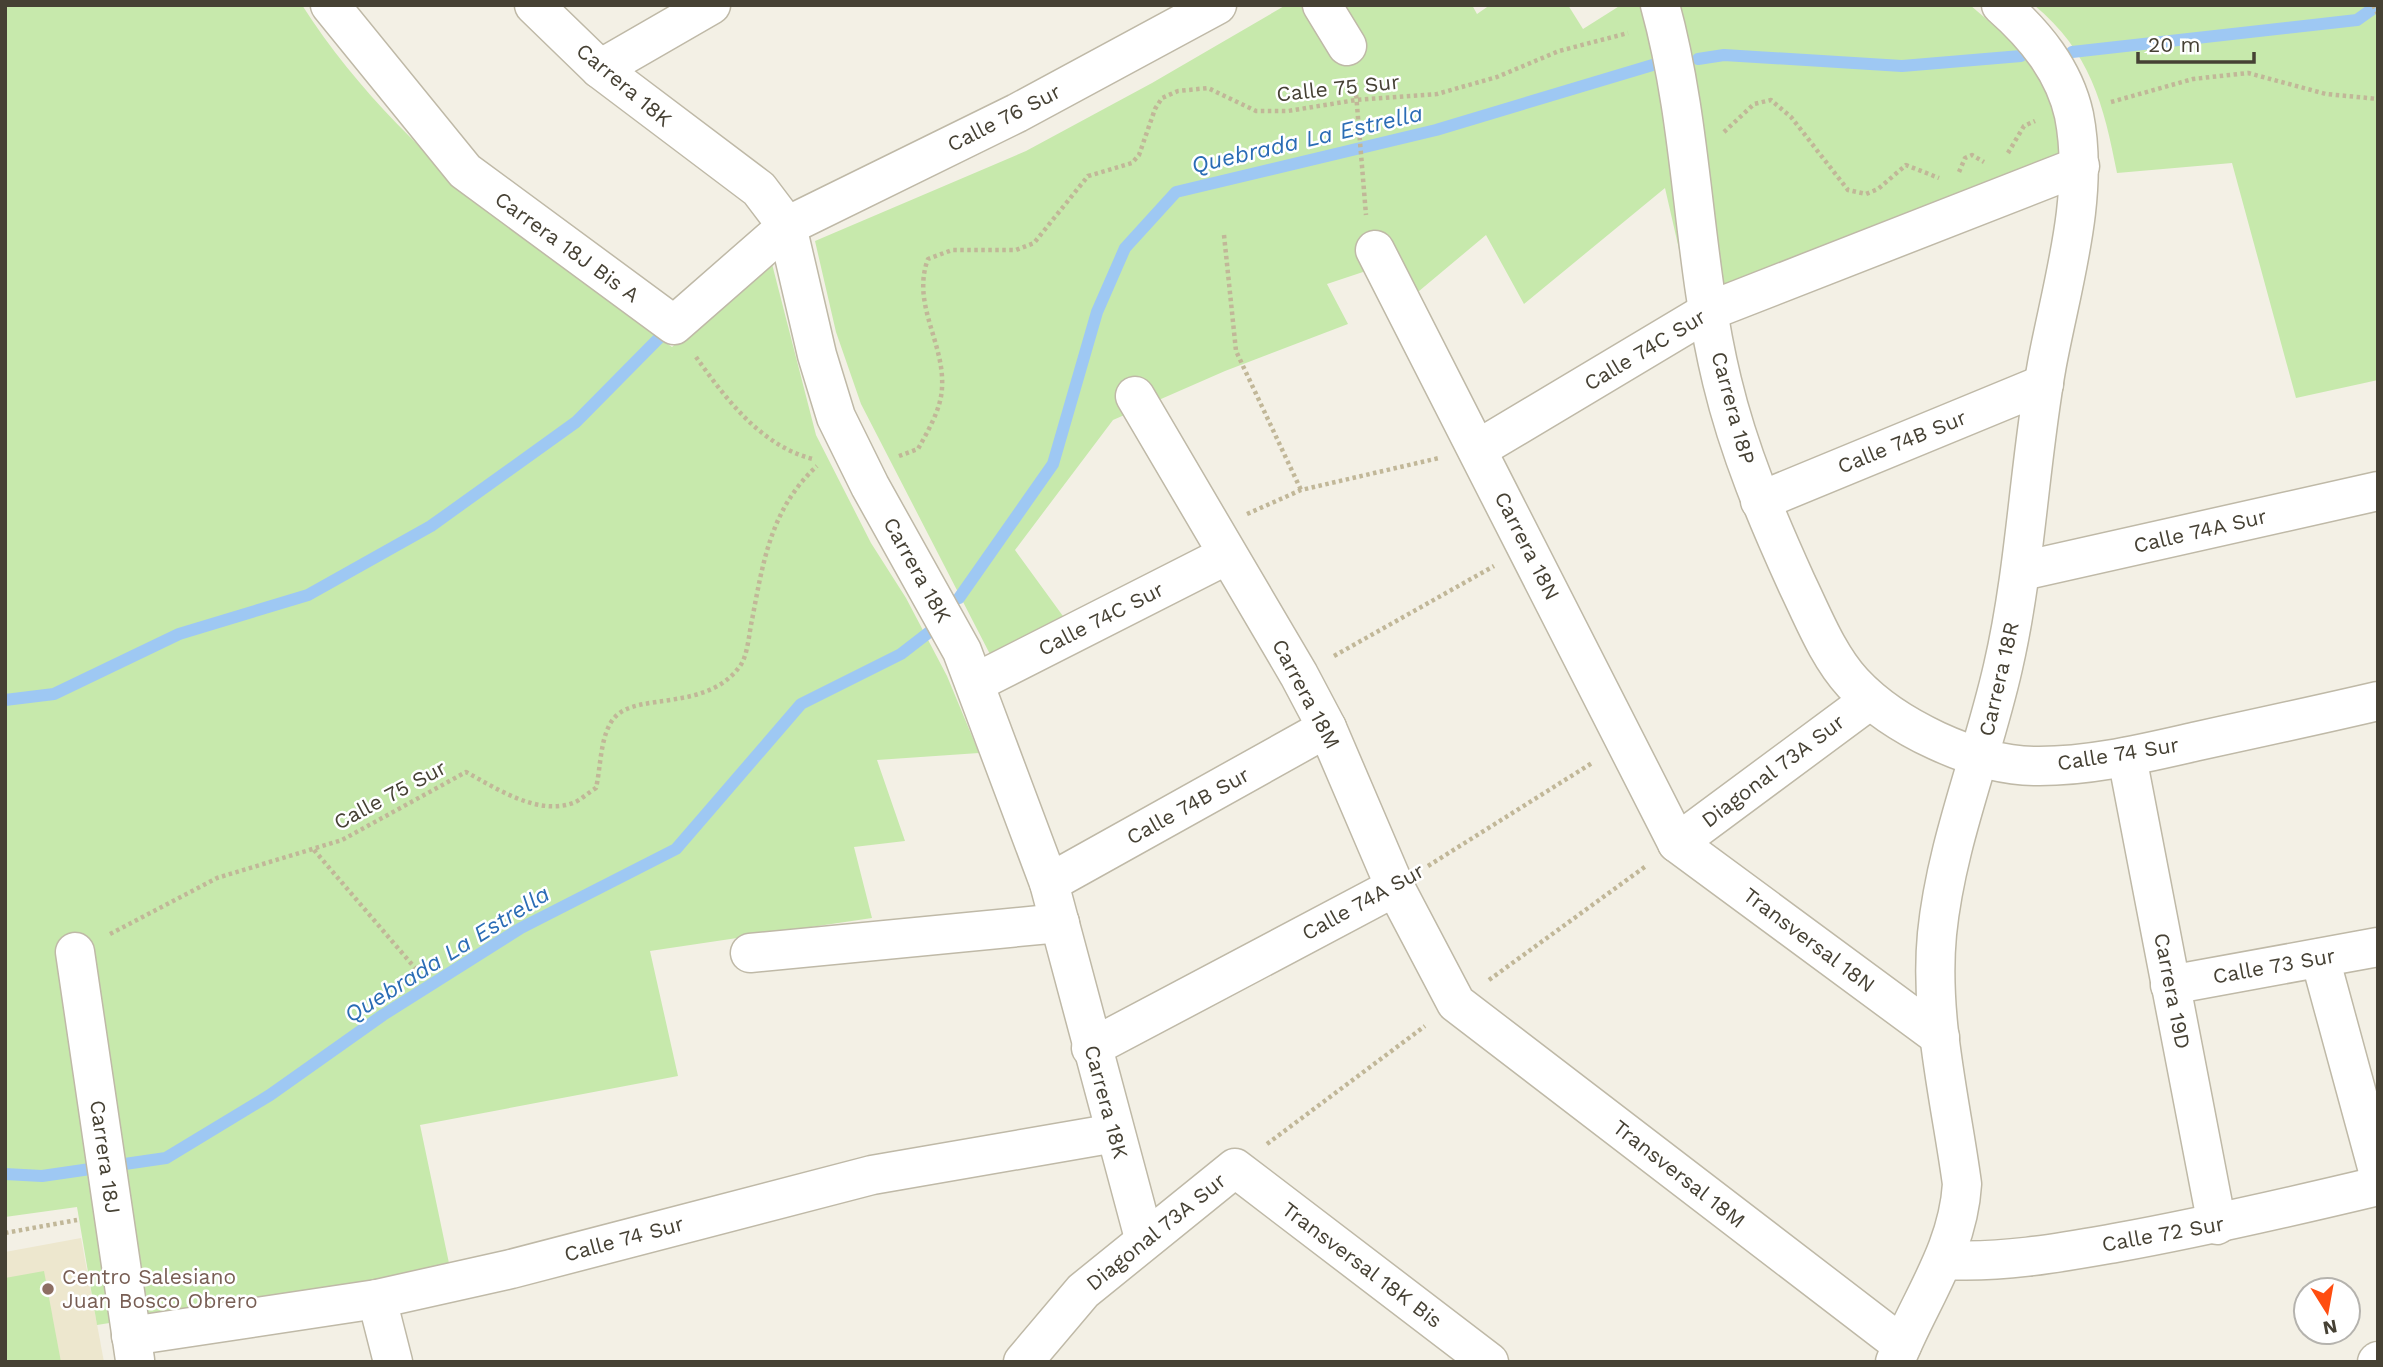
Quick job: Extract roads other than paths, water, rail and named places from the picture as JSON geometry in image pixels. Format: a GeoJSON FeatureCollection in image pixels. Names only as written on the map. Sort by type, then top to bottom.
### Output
{"type":"FeatureCollection","features":[{"type":"Feature","properties":{"kind":"street","name":"Carrera 18J Bis A"},"geometry":{"type":"LineString","coordinates":[[331,5],[465,171],[674,325]]}},
{"type":"Feature","properties":{"kind":"street","name":"Carrera 18K"},"geometry":{"type":"LineString","coordinates":[[534,5],[600,69],[760,189],[787,226],[825,384],[836,417],[862,471],[962,651],[1049,883],[1144,1238]]}},
{"type":"Feature","properties":{"kind":"street"},"geometry":{"type":"LineString","coordinates":[[600,69],[711,5]]}},
{"type":"Feature","properties":{"kind":"street","name":"Calle 76 Sur"},"geometry":{"type":"LineString","coordinates":[[674,325],[787,226],[1017,113],[1217,5]]}},
{"type":"Feature","properties":{"kind":"street"},"geometry":{"type":"LineString","coordinates":[[1322,5],[1347,46]]}},
{"type":"Feature","properties":{"kind":"street","name":"Carrera 18R"},"geometry":{"type":"LineString","coordinates":[[1898,1354],[1945,1260],[1960,1208],[1962,1184],[1940,1037],[1937,936],[1943,892],[2004,665],[2022,571],[2044,384],[2080,166],[2073,113],[2066,88],[2031,22],[2001,5]]}},
{"type":"Feature","properties":{"kind":"street","name":"Carrera 18P"},"geometry":{"type":"LineString","coordinates":[[1662,15],[1686,147],[1709,311],[1722,380],[1759,501],[1811,614],[1836,661],[1870,700]]}},
{"type":"Feature","properties":{"kind":"street","name":"Calle 74C Sur"},"geometry":{"type":"LineString","coordinates":[[1478,449],[1709,311],[2080,166]]}},
{"type":"Feature","properties":{"kind":"street","name":"Carrera 18N"},"geometry":{"type":"LineString","coordinates":[[1375,250],[1677,843]]}},
{"type":"Feature","properties":{"kind":"street","name":"Calle 74B Sur"},"geometry":{"type":"LineString","coordinates":[[1759,501],[2044,384]]}},
{"type":"Feature","properties":{"kind":"street","name":"Carrera 18M"},"geometry":{"type":"LineString","coordinates":[[1135,396],[1299,675],[1327,728],[1395,887],[1456,1003]]}},
{"type":"Feature","properties":{"kind":"street","name":"Calle 74A Sur"},"geometry":{"type":"LineString","coordinates":[[2022,571],[2378,491]]}},
{"type":"Feature","properties":{"kind":"street","name":"Calle 74C Sur"},"geometry":{"type":"LineString","coordinates":[[975,683],[1219,543]]}},
{"type":"Feature","properties":{"kind":"street","name":"Calle 74 Sur"},"geometry":{"type":"LineString","coordinates":[[1870,700],[1915,728],[1980,759],[2034,766],[2127,757],[2378,701]]}},
{"type":"Feature","properties":{"kind":"street","name":"Diagonal 73A Sur"},"geometry":{"type":"LineString","coordinates":[[1677,843],[1870,700]]}},
{"type":"Feature","properties":{"kind":"street","name":"Calle 74B Sur"},"geometry":{"type":"LineString","coordinates":[[1049,883],[1327,728]]}},
{"type":"Feature","properties":{"kind":"street","name":"Carrera 19D"},"geometry":{"type":"LineString","coordinates":[[2127,757],[2217,1225]]}},
{"type":"Feature","properties":{"kind":"street","name":"Transversal 18N"},"geometry":{"type":"LineString","coordinates":[[1677,843],[1940,1037]]}},
{"type":"Feature","properties":{"kind":"street","name":"Calle 74A Sur"},"geometry":{"type":"LineString","coordinates":[[1091,1048],[1395,887]]}},
{"type":"Feature","properties":{"kind":"street"},"geometry":{"type":"LineString","coordinates":[[750,953],[1059,923]]}},
{"type":"Feature","properties":{"kind":"street","name":"Calle 73 Sur"},"geometry":{"type":"LineString","coordinates":[[2170,985],[2378,947]]}},
{"type":"Feature","properties":{"kind":"street","name":"Carrera 18J"},"geometry":{"type":"LineString","coordinates":[[75,952],[133,1349]]}},
{"type":"Feature","properties":{"kind":"street"},"geometry":{"type":"LineString","coordinates":[[2320,958],[2378,1171]]}},
{"type":"Feature","properties":{"kind":"street","name":"Transversal 18M"},"geometry":{"type":"LineString","coordinates":[[1456,1003],[1898,1354]]}},
{"type":"Feature","properties":{"kind":"street","name":"Calle 74 Sur"},"geometry":{"type":"LineString","coordinates":[[133,1349],[510,1269],[872,1175],[1115,1133]]}},
{"type":"Feature","properties":{"kind":"street","name":"Diagonal 73A Sur"},"geometry":{"type":"LineString","coordinates":[[1023,1362],[1083,1291],[1144,1238],[1235,1168]]}},
{"type":"Feature","properties":{"kind":"street","name":"Transversal 18K Bis"},"geometry":{"type":"LineString","coordinates":[[1235,1168],[1489,1362]]}},
{"type":"Feature","properties":{"kind":"street","name":"Calle 72 Sur"},"geometry":{"type":"LineString","coordinates":[[1945,1260],[1987,1262],[2027,1259],[2217,1225],[2378,1186]]}},
{"type":"Feature","properties":{"kind":"street"},"geometry":{"type":"LineString","coordinates":[[377,1299],[393,1362]]}},
{"type":"Feature","properties":{"kind":"waterway","name":"Quebrada La Estrella"},"geometry":{"type":"LineString","coordinates":[[2072,52],[2357,20],[2378,5]]}},
{"type":"Feature","properties":{"kind":"waterway","name":"Quebrada La Estrella"},"geometry":{"type":"LineString","coordinates":[[1698,59],[1724,55],[1902,66],[2021,56]]}},
{"type":"Feature","properties":{"kind":"waterway","name":"Quebrada La Estrella"},"geometry":{"type":"LineString","coordinates":[[959,598],[1053,464],[1097,312],[1125,248],[1176,192],[1436,130],[1656,64]]}},
{"type":"Feature","properties":{"kind":"waterway","name":"Quebrada La Estrella"},"geometry":{"type":"LineString","coordinates":[[5,700],[54,694],[179,634],[308,595],[431,526],[576,422],[661,336]]}},
{"type":"Feature","properties":{"kind":"waterway","name":"Quebrada La Estrella"},"geometry":{"type":"LineString","coordinates":[[5,1174],[42,1176],[166,1158],[270,1095],[383,1015],[521,928],[676,849],[801,704],[901,654],[932,630]]}},
{"type":"Feature","properties":{"kind":"place","name":"Centro Salesiano Juan Bosco Obrero"},"geometry":{"type":"Point","coordinates":[48,1289]}}]}
